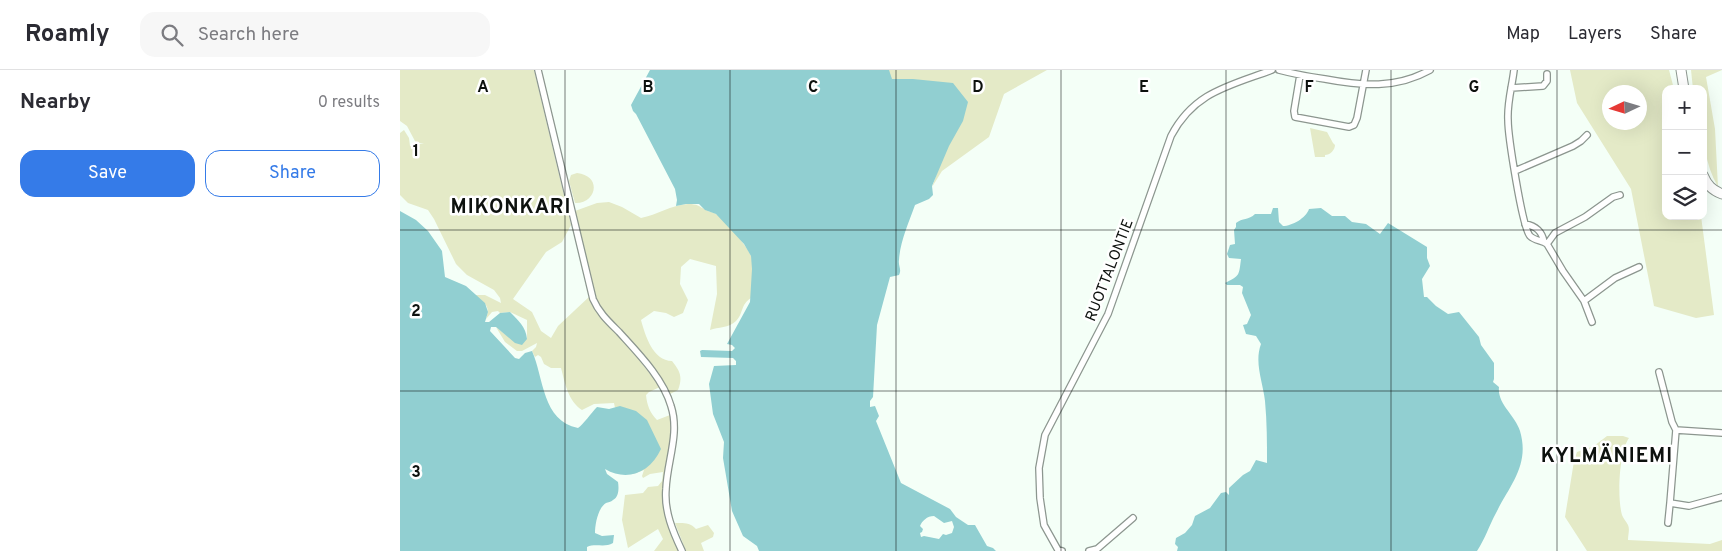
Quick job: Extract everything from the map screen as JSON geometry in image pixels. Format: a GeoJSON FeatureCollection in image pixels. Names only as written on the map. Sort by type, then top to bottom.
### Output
{"type":"FeatureCollection","features":[{"type":"Feature","properties":{"kind":"street"},"geometry":{"type":"LineString","coordinates":[[538,70],[593,299],[600,312],[653,373],[671,405],[674,431],[666,496],[668,516],[682,551]]}},
{"type":"Feature","properties":{"kind":"street","name":"RUOTTALONTIE"},"geometry":{"type":"LineString","coordinates":[[1062,551],[1058,550],[1044,525],[1040,498],[1039,468],[1045,435],[1108,314],[1171,136],[1181,118],[1198,102],[1225,87],[1272,70]]}},
{"type":"Feature","properties":{"kind":"street"},"geometry":{"type":"LineString","coordinates":[[1279,70],[1363,85],[1402,82],[1430,70]]}},
{"type":"Feature","properties":{"kind":"street"},"geometry":{"type":"LineString","coordinates":[[1300,75],[1294,116],[1310,121],[1351,126],[1356,123],[1366,70]]}},
{"type":"Feature","properties":{"kind":"street"},"geometry":{"type":"LineString","coordinates":[[1514,70],[1508,105],[1508,128],[1519,199],[1529,235],[1546,243]]}},
{"type":"Feature","properties":{"kind":"street"},"geometry":{"type":"LineString","coordinates":[[1682,70],[1684,85]]}},
{"type":"Feature","properties":{"kind":"street"},"geometry":{"type":"LineString","coordinates":[[1511,88],[1543,86],[1547,81],[1547,74]]}},
{"type":"Feature","properties":{"kind":"street"},"geometry":{"type":"LineString","coordinates":[[1515,171],[1573,146],[1581,142],[1587,135]]}},
{"type":"Feature","properties":{"kind":"street"},"geometry":{"type":"LineString","coordinates":[[1707,184],[1714,191],[1722,194]]}},
{"type":"Feature","properties":{"kind":"street"},"geometry":{"type":"LineString","coordinates":[[1546,243],[1555,233],[1585,217],[1613,197],[1620,195]]}},
{"type":"Feature","properties":{"kind":"street"},"geometry":{"type":"LineString","coordinates":[[1525,224],[1537,228],[1543,236],[1584,302],[1592,322]]}},
{"type":"Feature","properties":{"kind":"street"},"geometry":{"type":"LineString","coordinates":[[1584,302],[1615,278],[1639,267]]}},
{"type":"Feature","properties":{"kind":"street"},"geometry":{"type":"LineString","coordinates":[[1659,372],[1672,422],[1676,430],[1668,523]]}},
{"type":"Feature","properties":{"kind":"street"},"geometry":{"type":"LineString","coordinates":[[1676,430],[1722,433]]}},
{"type":"Feature","properties":{"kind":"street"},"geometry":{"type":"LineString","coordinates":[[1670,503],[1689,506],[1722,497]]}},
{"type":"Feature","properties":{"kind":"street"},"geometry":{"type":"LineString","coordinates":[[1089,551],[1097,549],[1133,518]]}},
{"type":"Feature","properties":{"kind":"green space"},"geometry":{"type":"Polygon","coordinates":[[[400,70],[534,70],[571,225],[562,242],[546,252],[513,299],[532,312],[541,331],[551,338],[558,326],[590,296],[660,387],[646,395],[649,409],[657,420],[670,415],[671,434],[664,488],[681,551],[654,551],[663,539],[658,529],[628,548],[622,520],[625,495],[643,493],[648,487],[658,486],[662,481],[663,472],[650,474],[643,478],[644,470],[633,474],[617,407],[615,408],[614,403],[594,404],[582,410],[570,397],[561,368],[551,368],[544,364],[541,357],[538,355],[535,357],[532,351],[537,343],[522,351],[517,351],[505,342],[496,327],[506,335],[527,339],[527,320],[510,312],[500,313],[498,311],[492,312],[486,319],[487,307],[475,295],[485,295],[501,303],[500,298],[494,290],[467,275],[456,264],[428,210],[408,203],[400,195],[400,133],[404,130],[409,138],[410,146],[424,143],[416,143],[407,126],[400,121],[400,70]]]}},
{"type":"Feature","properties":{"kind":"green space"},"geometry":{"type":"Polygon","coordinates":[[[1047,70],[1004,94],[989,137],[942,171],[932,187],[937,173],[909,96],[881,71],[1047,70]]]}},
{"type":"Feature","properties":{"kind":"green space"},"geometry":{"type":"Polygon","coordinates":[[[1570,70],[1669,70],[1673,85],[1662,85],[1662,220],[1702,220],[1714,315],[1696,318],[1654,306],[1631,189],[1577,103],[1570,70]]]}},
{"type":"Feature","properties":{"kind":"green space"},"geometry":{"type":"Polygon","coordinates":[[[1691,70],[1722,70],[1706,77],[1715,129],[1718,187],[1707,159],[1707,85],[1693,85],[1691,70]]]}},
{"type":"Feature","properties":{"kind":"green space"},"geometry":{"type":"Polygon","coordinates":[[[1310,128],[1327,132],[1335,145],[1333,150],[1325,155],[1325,157],[1315,157],[1310,128]]]}},
{"type":"Feature","properties":{"kind":"green space"},"geometry":{"type":"Polygon","coordinates":[[[577,173],[591,179],[594,190],[588,199],[575,203],[569,181],[571,175],[577,173]]]}},
{"type":"Feature","properties":{"kind":"green space"},"geometry":{"type":"Polygon","coordinates":[[[609,202],[641,218],[682,205],[691,204],[698,206],[720,217],[741,240],[751,256],[753,271],[751,298],[745,303],[738,318],[733,323],[710,330],[717,294],[716,266],[690,259],[681,267],[680,284],[688,300],[683,313],[674,317],[666,313],[654,311],[641,320],[648,340],[655,352],[665,360],[672,361],[679,371],[680,381],[678,390],[670,394],[647,360],[605,314],[594,295],[575,211],[597,203],[609,202]]]}},
{"type":"Feature","properties":{"kind":"green space"},"geometry":{"type":"Polygon","coordinates":[[[1607,436],[1629,438],[1623,454],[1619,487],[1622,515],[1629,527],[1628,540],[1710,544],[1722,540],[1722,551],[1587,551],[1565,517],[1574,461],[1577,452],[1594,446],[1607,436]]]}},
{"type":"Feature","properties":{"kind":"green space"},"geometry":{"type":"Polygon","coordinates":[[[675,523],[689,524],[696,529],[708,525],[714,533],[713,537],[701,543],[704,551],[686,551],[675,523]]]}},
{"type":"Feature","properties":{"kind":"water"},"geometry":{"type":"Polygon","coordinates":[[[650,70],[889,70],[892,79],[953,83],[968,102],[963,121],[949,146],[932,186],[933,195],[929,199],[915,205],[901,246],[899,275],[890,277],[877,325],[873,397],[870,401],[870,407],[875,406],[879,416],[876,421],[901,483],[950,509],[956,517],[968,525],[975,525],[987,546],[996,551],[759,551],[757,546],[743,536],[732,511],[723,458],[724,442],[713,414],[709,384],[714,366],[736,365],[736,361],[733,358],[701,357],[700,351],[732,351],[735,348],[727,344],[750,302],[751,256],[744,244],[716,214],[705,210],[699,204],[676,206],[675,189],[631,105],[650,70]],[[934,516],[927,518],[920,526],[923,529],[920,533],[921,537],[939,539],[943,534],[952,533],[954,527],[952,521],[944,523],[934,516]]]}},
{"type":"Feature","properties":{"kind":"water"},"geometry":{"type":"Polygon","coordinates":[[[1273,208],[1278,208],[1279,222],[1283,226],[1298,221],[1309,209],[1321,208],[1332,216],[1345,216],[1352,222],[1366,224],[1380,234],[1388,223],[1427,247],[1427,258],[1430,266],[1422,279],[1424,297],[1427,297],[1448,314],[1459,312],[1479,337],[1481,345],[1494,363],[1493,382],[1499,387],[1503,404],[1518,425],[1522,443],[1522,454],[1517,474],[1477,551],[1177,551],[1176,538],[1185,533],[1192,525],[1195,516],[1210,508],[1221,493],[1226,492],[1229,495],[1229,488],[1250,471],[1256,460],[1267,463],[1265,401],[1258,358],[1261,344],[1256,336],[1246,334],[1243,325],[1247,324],[1251,315],[1242,293],[1243,287],[1240,285],[1227,285],[1225,283],[1234,279],[1240,269],[1241,259],[1229,258],[1227,254],[1230,245],[1235,244],[1234,230],[1236,223],[1255,214],[1271,214],[1273,208]]]}},
{"type":"Feature","properties":{"kind":"water"},"geometry":{"type":"Polygon","coordinates":[[[400,211],[416,220],[428,231],[442,251],[445,277],[466,286],[485,303],[488,312],[485,322],[489,322],[500,313],[510,312],[521,324],[527,339],[522,345],[515,343],[496,327],[491,327],[490,331],[515,358],[519,359],[525,353],[532,351],[546,397],[557,417],[566,424],[578,428],[597,407],[609,409],[620,406],[636,411],[647,420],[661,449],[651,464],[637,473],[629,475],[613,473],[605,469],[607,474],[618,482],[618,492],[615,499],[603,505],[599,512],[595,533],[602,536],[614,535],[613,543],[590,546],[587,547],[587,551],[400,551],[400,211]]]}},
{"type":"Feature","properties":{"kind":"district","name":"MIKONKARI"},"geometry":{"type":"Point","coordinates":[511,206]}},
{"type":"Feature","properties":{"kind":"district","name":"KYLMÄNIEMI"},"geometry":{"type":"Point","coordinates":[1607,455]}}]}
